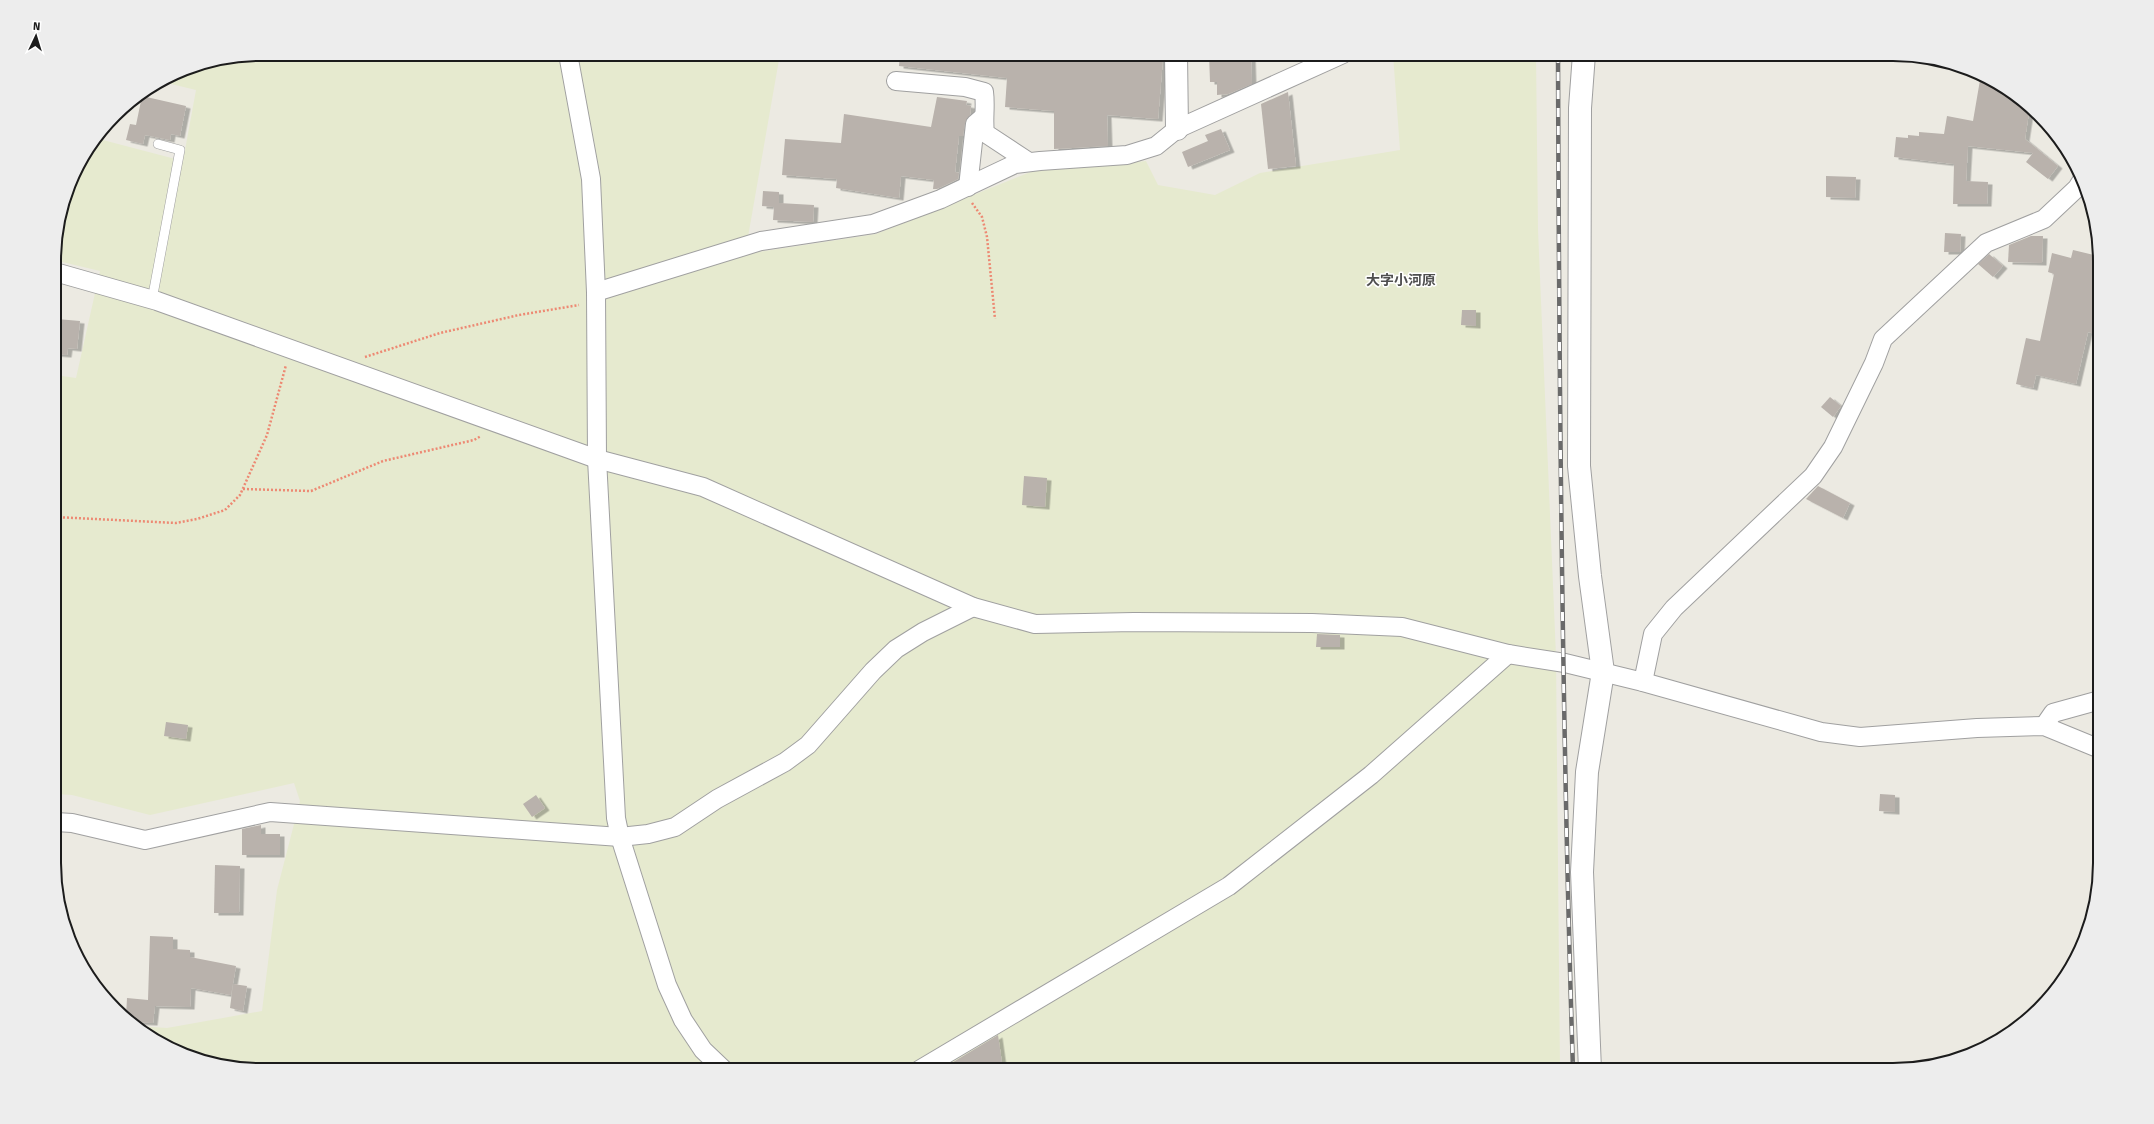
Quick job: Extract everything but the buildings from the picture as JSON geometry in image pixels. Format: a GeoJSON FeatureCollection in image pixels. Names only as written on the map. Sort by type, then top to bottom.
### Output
{"type":"FeatureCollection","features":[{"type":"Feature","properties":{"kind":"street"},"geometry":{"type":"LineString","coordinates":[[569,61],[591,178],[596,295],[597,459],[616,810],[620,837],[636,881],[667,985],[683,1020],[703,1050],[717,1063]]}},
{"type":"Feature","properties":{"kind":"street"},"geometry":{"type":"LineString","coordinates":[[1176,61],[1177,129]]}},
{"type":"Feature","properties":{"kind":"street"},"geometry":{"type":"LineString","coordinates":[[596,295],[761,241],[873,224],[941,199],[1015,164],[1127,155],[1156,146],[1177,129],[1328,61]]}},
{"type":"Feature","properties":{"kind":"street"},"geometry":{"type":"LineString","coordinates":[[1583,61],[1580,108],[1579,466],[1590,576],[1603,672],[1587,772],[1582,872],[1590,1063]]}},
{"type":"Feature","properties":{"kind":"street"},"geometry":{"type":"LineString","coordinates":[[896,81],[965,87],[984,92],[985,100],[983,118],[985,133],[1029,162]]}},
{"type":"Feature","properties":{"kind":"street"},"geometry":{"type":"LineString","coordinates":[[965,188],[975,124],[983,118]]}},
{"type":"Feature","properties":{"kind":"street"},"geometry":{"type":"LineString","coordinates":[[1643,682],[1653,634],[1674,608],[1813,476],[1833,447],[1874,363],[1883,339],[1986,243],[2044,218],[2078,186]]}},
{"type":"Feature","properties":{"kind":"street"},"geometry":{"type":"LineString","coordinates":[[61,274],[152,300],[597,459],[703,487],[973,608],[1015,620],[1041,625],[1134,622],[1312,624],[1402,627],[1508,654],[1565,663],[1643,682],[1821,732],[1860,737],[1977,728],[2044,726],[2093,745]]}},
{"type":"Feature","properties":{"kind":"street"},"geometry":{"type":"LineString","coordinates":[[61,822],[72,823],[145,840],[270,812],[620,837],[648,834],[675,827],[717,799],[785,762],[808,745],[873,671],[896,649],[923,632],[973,608]]}},
{"type":"Feature","properties":{"kind":"street"},"geometry":{"type":"LineString","coordinates":[[931,1063],[1229,886],[1371,775],[1508,654]]}},
{"type":"Feature","properties":{"kind":"street"},"geometry":{"type":"LineString","coordinates":[[2044,726],[2052,713],[2093,702]]}},
{"type":"Feature","properties":{"kind":"lane"},"geometry":{"type":"LineString","coordinates":[[152,300],[180,150],[158,144]]}},
{"type":"Feature","properties":{"kind":"path"},"geometry":{"type":"LineString","coordinates":[[965,188],[982,217],[987,237],[995,303],[995,319]]}},
{"type":"Feature","properties":{"kind":"path"},"geometry":{"type":"LineString","coordinates":[[346,369],[368,355],[440,333],[519,315],[578,305],[596,295]]}},
{"type":"Feature","properties":{"kind":"path"},"geometry":{"type":"LineString","coordinates":[[61,517],[176,522],[197,519],[224,510],[240,496],[267,435],[291,349]]}},
{"type":"Feature","properties":{"kind":"path"},"geometry":{"type":"LineString","coordinates":[[243,489],[311,491],[383,461],[474,440],[500,424]]}},
{"type":"Feature","properties":{"kind":"green space"},"geometry":{"type":"Polygon","coordinates":[[[248,61],[779,61],[745,254],[876,234],[1033,171],[1146,161],[1158,185],[1215,195],[1260,173],[1400,150],[1394,61],[1536,61],[1538,230],[1556,656],[1560,1063],[248,1063],[222,1059],[185,1048],[146,1027],[167,1028],[262,1011],[277,890],[300,801],[294,783],[150,815],[72,795],[61,794],[61,376],[76,378],[100,271],[61,262],[61,248],[65,222],[76,185],[88,161],[102,140],[183,161],[196,90],[170,84],[185,76],[210,68],[248,61]]]}},
{"type":"Feature","properties":{"kind":"railway"},"geometry":{"type":"LineString","coordinates":[[1558,61],[1562,562],[1566,816],[1573,1063]]}},
{"type":"Feature","properties":{"kind":"district","name":"大字小河原"},"geometry":{"type":"Point","coordinates":[1401,280]}}]}
